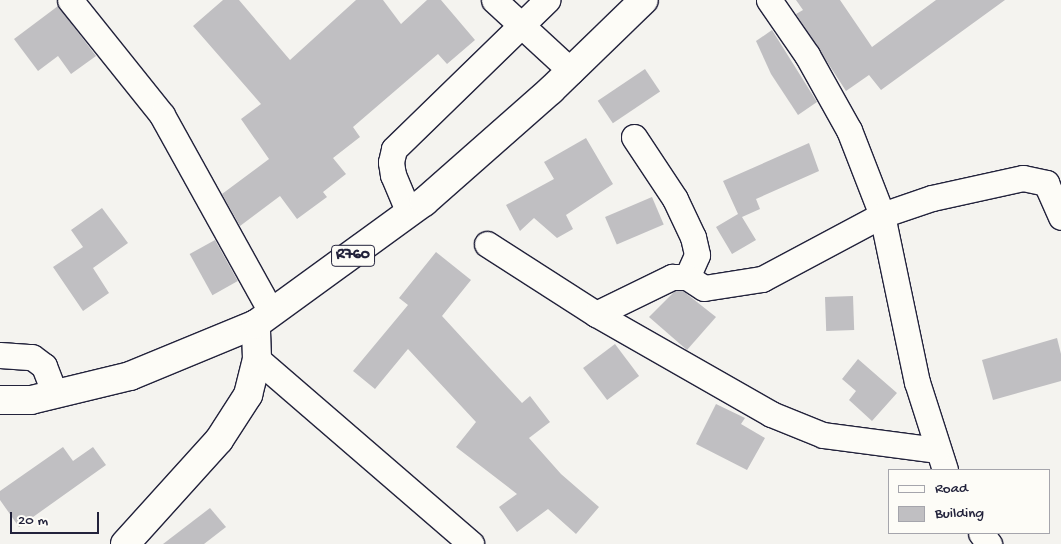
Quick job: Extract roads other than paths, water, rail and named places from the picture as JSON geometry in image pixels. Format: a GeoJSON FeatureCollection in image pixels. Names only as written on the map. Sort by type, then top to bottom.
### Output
{"type":"FeatureCollection","features":[{"type":"Feature","properties":{"kind":"main road","name":"R760"},"geometry":{"type":"LineString","coordinates":[[0,400],[32,400],[130,376],[264,318],[410,213],[571,71],[642,1]]}},
{"type":"Feature","properties":{"kind":"main road"},"geometry":{"type":"LineString","coordinates":[[125,544],[219,440],[248,394],[264,318]]}},
{"type":"Feature","properties":{"kind":"street"},"geometry":{"type":"LineString","coordinates":[[70,0],[162,115],[264,318]]}},
{"type":"Feature","properties":{"kind":"street"},"geometry":{"type":"LineString","coordinates":[[494,0],[571,71]]}},
{"type":"Feature","properties":{"kind":"street"},"geometry":{"type":"LineString","coordinates":[[410,213],[393,175],[391,162],[394,149],[523,27],[547,0]]}},
{"type":"Feature","properties":{"kind":"street"},"geometry":{"type":"LineString","coordinates":[[487,244],[596,314],[771,414],[823,435],[941,460],[917,382],[882,214],[849,130],[806,56],[769,0]]}},
{"type":"Feature","properties":{"kind":"street"},"geometry":{"type":"LineString","coordinates":[[634,137],[675,199],[693,237],[697,255],[687,277]]}},
{"type":"Feature","properties":{"kind":"street"},"geometry":{"type":"LineString","coordinates":[[596,314],[672,276],[687,277],[704,288],[762,279],[882,214],[932,198],[1023,178],[1053,180],[1061,217]]}},
{"type":"Feature","properties":{"kind":"street"},"geometry":{"type":"LineString","coordinates":[[0,355],[32,357],[44,366],[55,394]]}},
{"type":"Feature","properties":{"kind":"street"},"geometry":{"type":"LineString","coordinates":[[257,358],[471,544]]}},
{"type":"Feature","properties":{"kind":"street"},"geometry":{"type":"LineString","coordinates":[[982,534],[990,544]]}}]}
